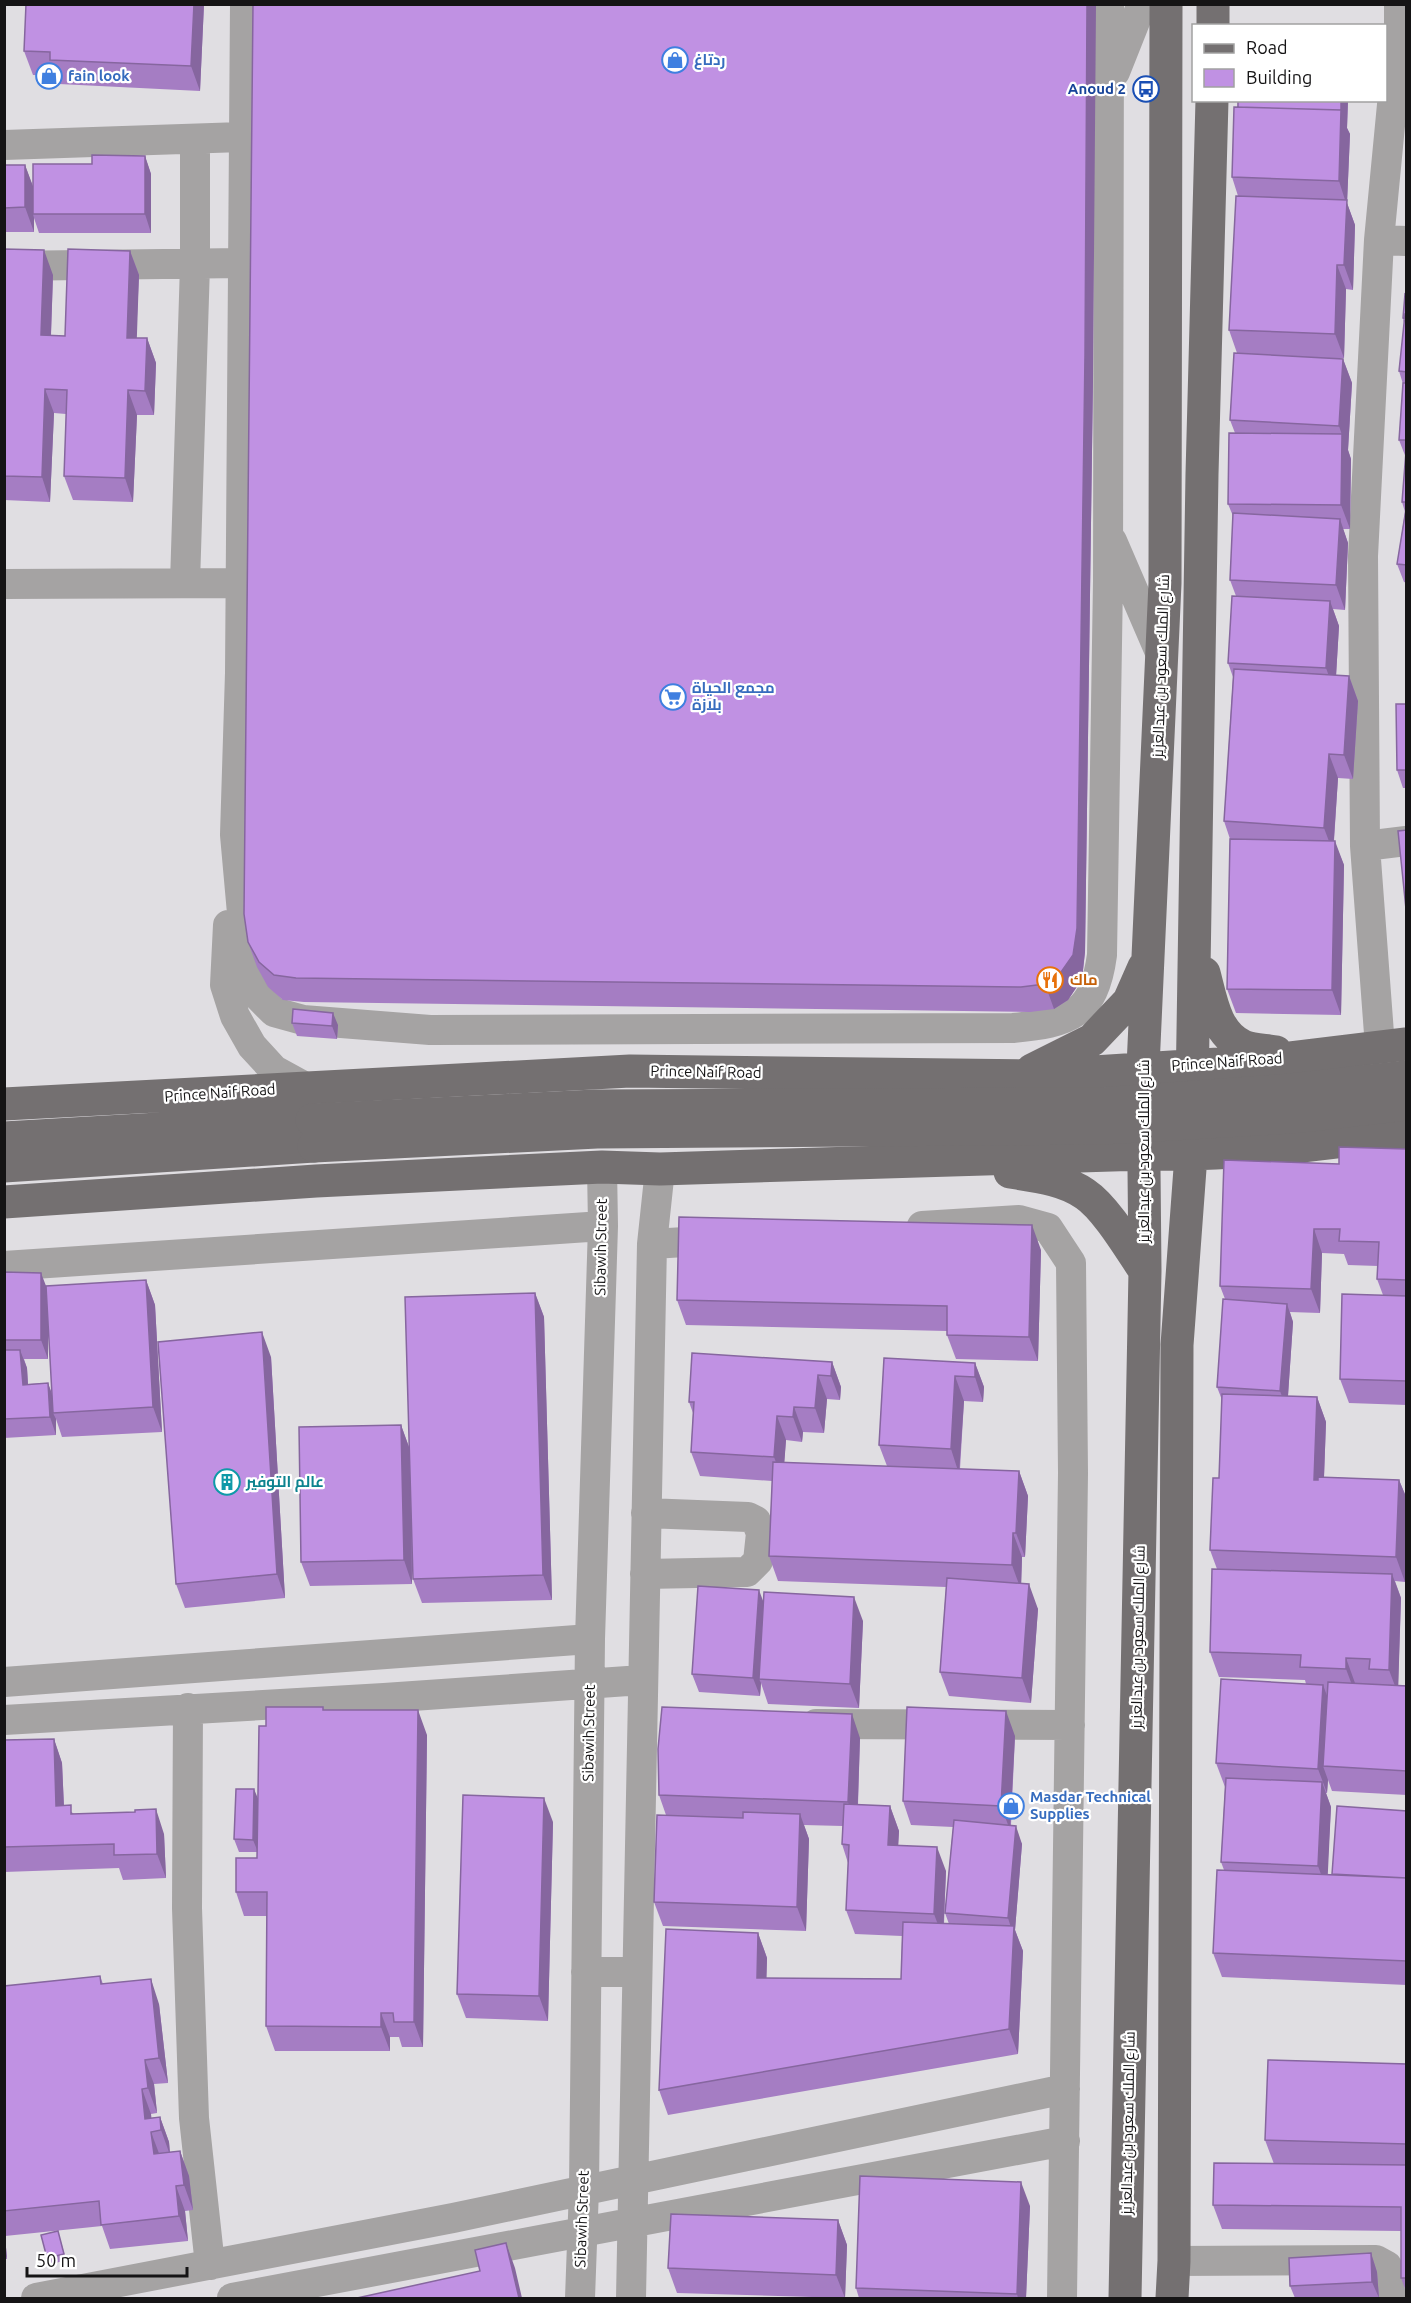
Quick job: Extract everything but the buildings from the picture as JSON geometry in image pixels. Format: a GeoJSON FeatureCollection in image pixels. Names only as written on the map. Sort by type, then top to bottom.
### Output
{"type":"FeatureCollection","features":[{"type":"Feature","properties":{"kind":"main road","name":"شارع الملك سعود بن عبدالعزيز"},"geometry":{"type":"LineString","coordinates":[[1125,2298],[1145,1271],[1143,1067],[1165,583],[1166,4]]}},
{"type":"Feature","properties":{"kind":"main road"},"geometry":{"type":"LineString","coordinates":[[1213,4],[1213,24]]}},
{"type":"Feature","properties":{"kind":"main road"},"geometry":{"type":"LineString","coordinates":[[1172,2298],[1174,2261],[1177,1345],[1191,1155],[1212,102]]}},
{"type":"Feature","properties":{"kind":"main road"},"geometry":{"type":"LineString","coordinates":[[1194,931],[1214,1011],[1226,1033],[1244,1046],[1298,1057]]}},
{"type":"Feature","properties":{"kind":"main road"},"geometry":{"type":"LineString","coordinates":[[1021,1076],[1092,1040],[1129,1001],[1148,957]]}},
{"type":"Feature","properties":{"kind":"main road","name":"Prince Naif Road"},"geometry":{"type":"LineString","coordinates":[[4,1104],[630,1071],[1021,1076],[1143,1067],[1192,1066],[1298,1057],[1393,1045]]}},
{"type":"Feature","properties":{"kind":"main road"},"geometry":{"type":"LineString","coordinates":[[4,1166],[595,1106],[1101,1104],[1291,1090],[1407,1077]]}},
{"type":"Feature","properties":{"kind":"main road"},"geometry":{"type":"LineString","coordinates":[[4,1138],[313,1133],[1104,1128],[1292,1117],[1407,1104]]}},
{"type":"Feature","properties":{"kind":"main road"},"geometry":{"type":"LineString","coordinates":[[4,1202],[316,1181],[602,1167],[660,1169],[1144,1154],[1191,1155],[1311,1147],[1407,1134]]}},
{"type":"Feature","properties":{"kind":"main road"},"geometry":{"type":"LineString","coordinates":[[1177,1345],[1204,1189],[1217,1175],[1311,1147]]}},
{"type":"Feature","properties":{"kind":"main road"},"geometry":{"type":"LineString","coordinates":[[949,1160],[1058,1181],[1086,1194],[1112,1222],[1145,1271]]}},
{"type":"Feature","properties":{"kind":"street"},"geometry":{"type":"LineString","coordinates":[[244,4],[243,65],[254,118],[242,263],[254,445],[241,492],[240,674],[235,835],[225,985],[236,1016],[252,1046],[274,1070],[305,1087]]}},
{"type":"Feature","properties":{"kind":"street"},"geometry":{"type":"LineString","coordinates":[[236,1016],[274,1012],[303,1020],[430,1029],[1013,1028],[1048,1025],[1067,1017],[1088,1001],[1099,979],[1102,955],[1108,530],[1109,4]]}},
{"type":"Feature","properties":{"kind":"street"},"geometry":{"type":"LineString","coordinates":[[1109,91],[1142,4]]}},
{"type":"Feature","properties":{"kind":"street"},"geometry":{"type":"LineString","coordinates":[[1393,1045],[1365,846],[1364,556],[1393,240],[1397,25]]}},
{"type":"Feature","properties":{"kind":"street"},"geometry":{"type":"LineString","coordinates":[[4,145],[195,139],[254,118]]}},
{"type":"Feature","properties":{"kind":"street"},"geometry":{"type":"LineString","coordinates":[[1077,154],[1095,142],[1109,123]]}},
{"type":"Feature","properties":{"kind":"street"},"geometry":{"type":"LineString","coordinates":[[185,583],[195,265],[195,139]]}},
{"type":"Feature","properties":{"kind":"street"},"geometry":{"type":"LineString","coordinates":[[4,266],[242,263]]}},
{"type":"Feature","properties":{"kind":"street"},"geometry":{"type":"LineString","coordinates":[[1078,451],[1088,454],[1108,477]]}},
{"type":"Feature","properties":{"kind":"street"},"geometry":{"type":"LineString","coordinates":[[1108,530],[1162,657]]}},
{"type":"Feature","properties":{"kind":"street"},"geometry":{"type":"LineString","coordinates":[[4,584],[241,583]]}},
{"type":"Feature","properties":{"kind":"street"},"geometry":{"type":"LineString","coordinates":[[235,835],[247,969],[260,998],[274,1012]]}},
{"type":"Feature","properties":{"kind":"street"},"geometry":{"type":"LineString","coordinates":[[1365,846],[1407,841]]}},
{"type":"Feature","properties":{"kind":"street","name":"Sibawih Street"},"geometry":{"type":"LineString","coordinates":[[580,2298],[584,2189],[590,1639],[603,1226],[602,1167]]}},
{"type":"Feature","properties":{"kind":"street"},"geometry":{"type":"LineString","coordinates":[[632,2298],[637,1972],[654,1723],[642,1680],[652,1244],[660,1169]]}},
{"type":"Feature","properties":{"kind":"street"},"geometry":{"type":"LineString","coordinates":[[889,1228],[1019,1220],[1048,1228],[1071,1263],[1073,1473],[1062,2298]]}},
{"type":"Feature","properties":{"kind":"street"},"geometry":{"type":"LineString","coordinates":[[4,1266],[603,1226]]}},
{"type":"Feature","properties":{"kind":"street"},"geometry":{"type":"LineString","coordinates":[[652,1244],[747,1238]]}},
{"type":"Feature","properties":{"kind":"street"},"geometry":{"type":"LineString","coordinates":[[645,1574],[747,1572],[758,1561],[761,1533],[756,1521],[748,1517],[646,1513]]}},
{"type":"Feature","properties":{"kind":"street"},"geometry":{"type":"LineString","coordinates":[[4,1682],[590,1639]]}},
{"type":"Feature","properties":{"kind":"street"},"geometry":{"type":"LineString","coordinates":[[4,1720],[384,1698],[642,1680]]}},
{"type":"Feature","properties":{"kind":"street"},"geometry":{"type":"LineString","coordinates":[[188,1708],[188,1908],[194,2118],[210,2265]]}},
{"type":"Feature","properties":{"kind":"street"},"geometry":{"type":"LineString","coordinates":[[785,1724],[1070,1725]]}},
{"type":"Feature","properties":{"kind":"street"},"geometry":{"type":"LineString","coordinates":[[586,1972],[637,1972]]}},
{"type":"Feature","properties":{"kind":"street"},"geometry":{"type":"LineString","coordinates":[[36,2298],[453,2218],[1065,2089]]}},
{"type":"Feature","properties":{"kind":"street"},"geometry":{"type":"LineString","coordinates":[[232,2298],[1065,2141]]}},
{"type":"Feature","properties":{"kind":"street"},"geometry":{"type":"LineString","coordinates":[[1174,2261],[1376,2260],[1387,2266],[1391,2298]]}},
{"type":"Feature","properties":{"kind":"place","name":"ردتاغ"},"geometry":{"type":"Point","coordinates":[675,60]}},
{"type":"Feature","properties":{"kind":"place","name":"fain look"},"geometry":{"type":"Point","coordinates":[49,76]}},
{"type":"Feature","properties":{"kind":"place","name":"Anoud 2"},"geometry":{"type":"Point","coordinates":[1146,89]}},
{"type":"Feature","properties":{"kind":"place","name":"مجمع الحياة بلازة"},"geometry":{"type":"Point","coordinates":[673,697]}},
{"type":"Feature","properties":{"kind":"place","name":"ماك"},"geometry":{"type":"Point","coordinates":[1050,980]}},
{"type":"Feature","properties":{"kind":"place","name":"عالم التوفير"},"geometry":{"type":"Point","coordinates":[227,1482]}},
{"type":"Feature","properties":{"kind":"place","name":"Masdar Technical Supplies"},"geometry":{"type":"Point","coordinates":[1011,1806]}}]}
